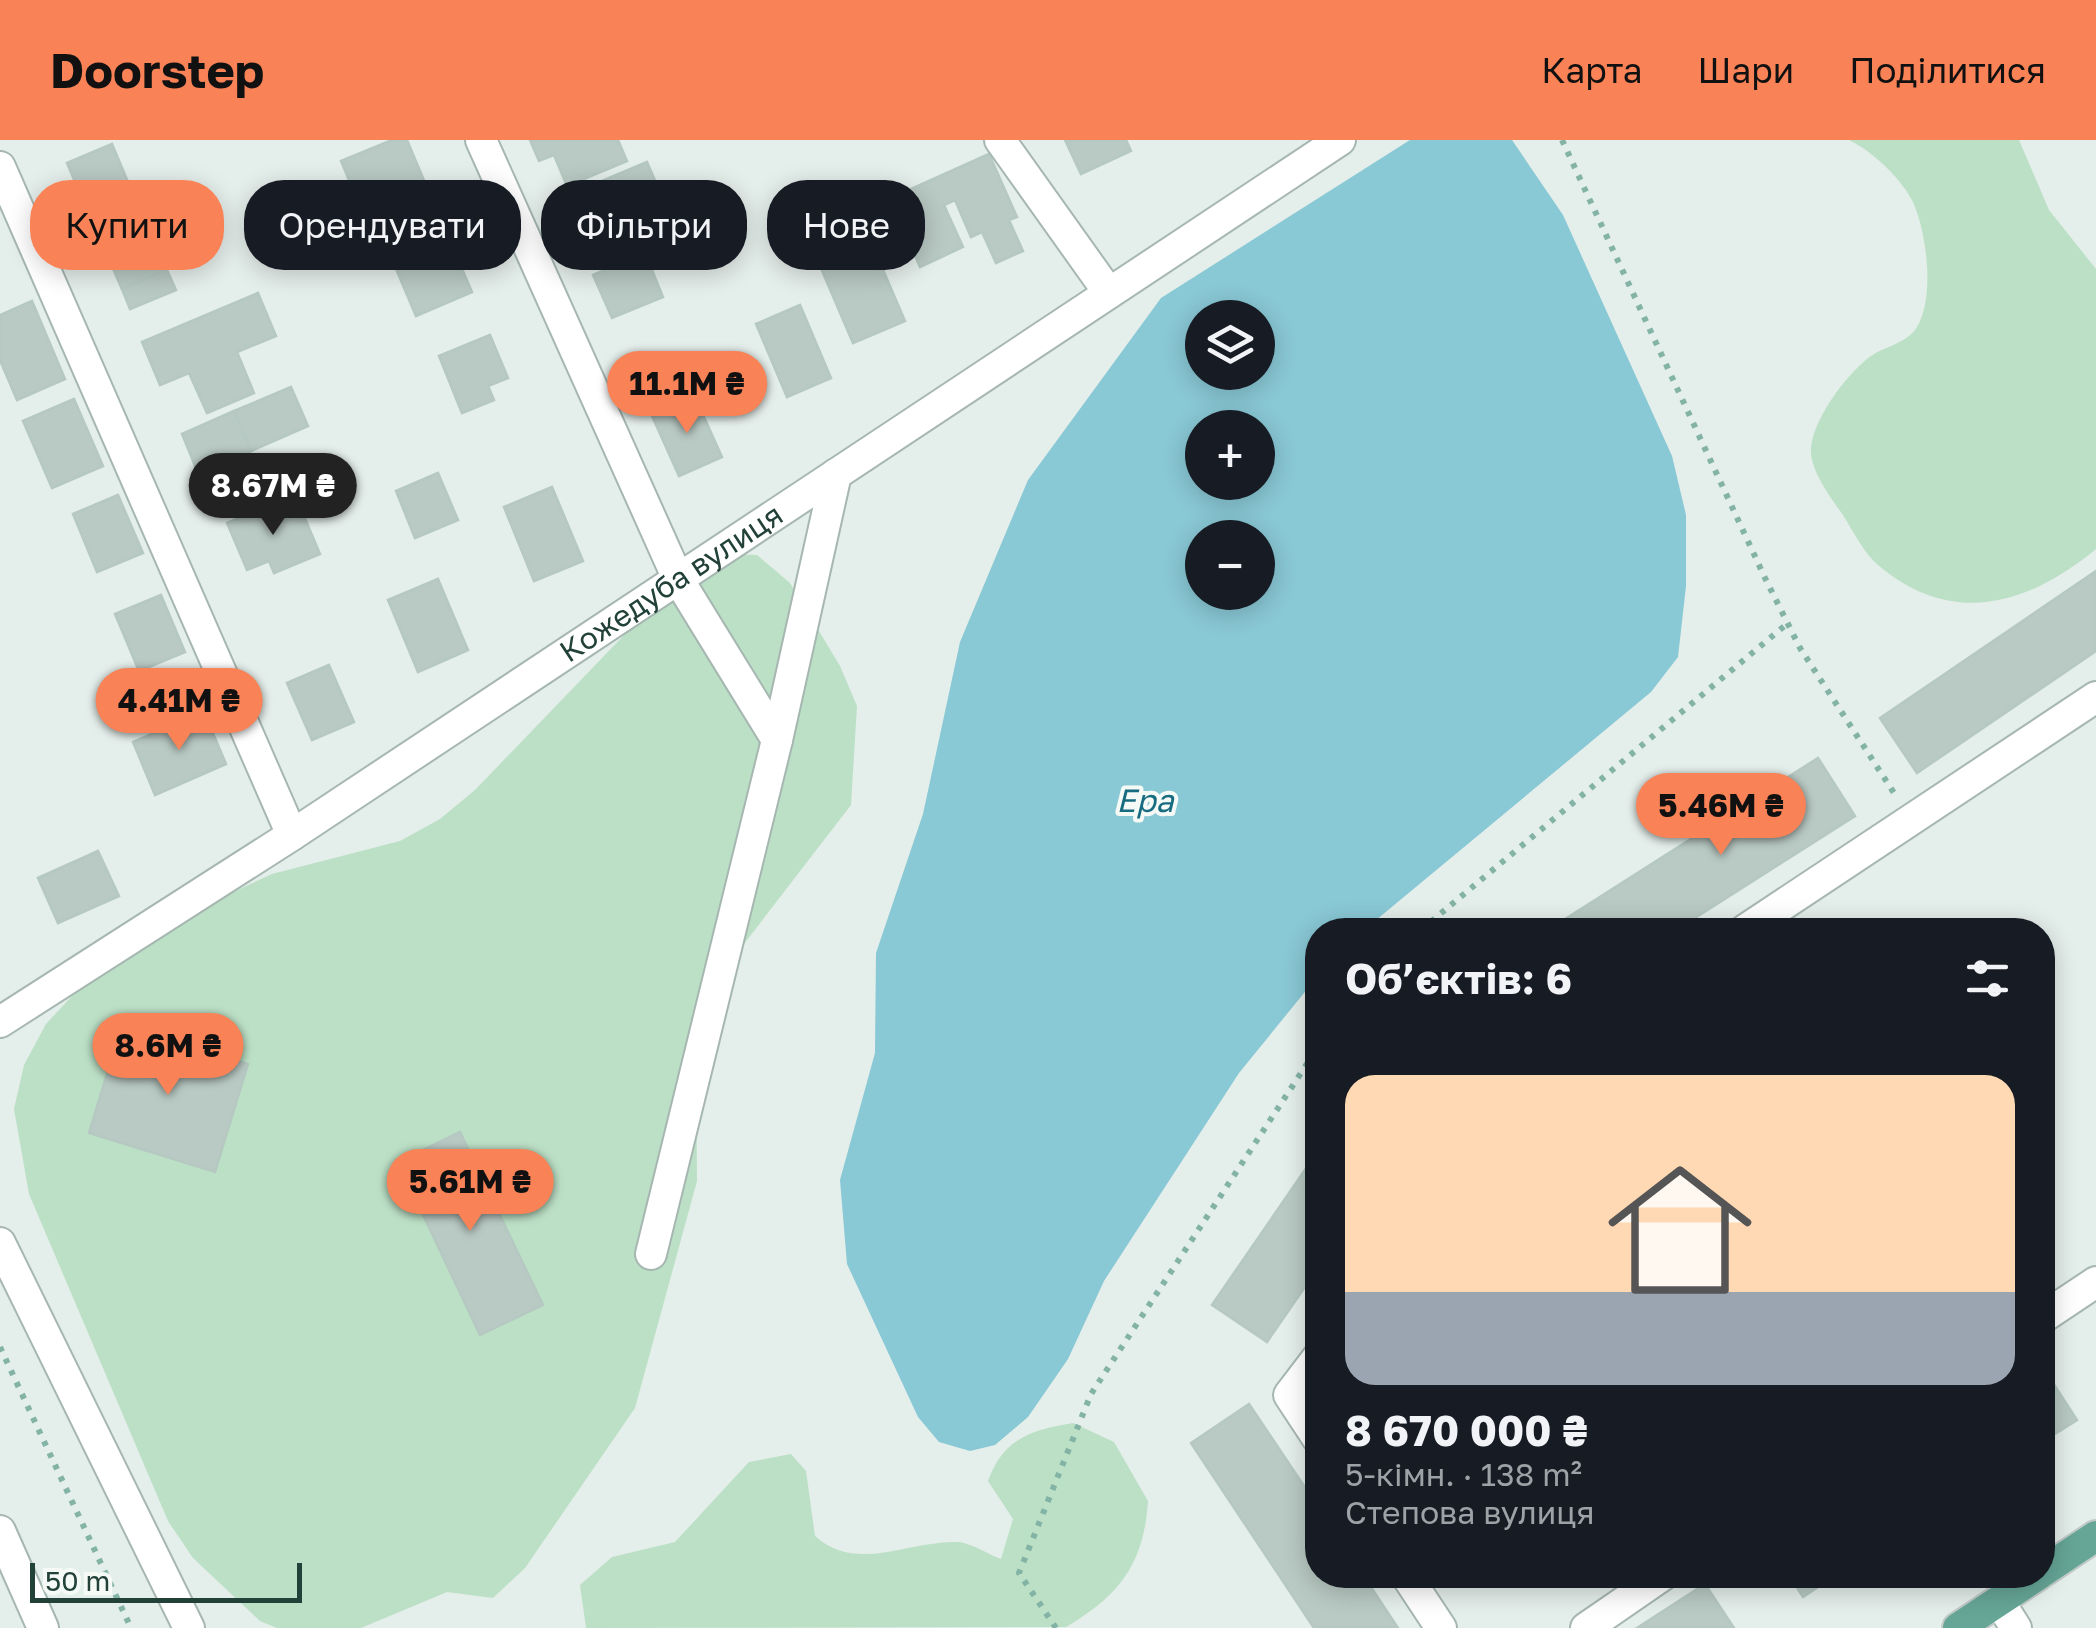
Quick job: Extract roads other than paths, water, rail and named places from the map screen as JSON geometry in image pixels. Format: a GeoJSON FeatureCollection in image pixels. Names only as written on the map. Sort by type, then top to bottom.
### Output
{"type":"FeatureCollection","features":[{"type":"Feature","properties":{"kind":"main road"},"geometry":{"type":"LineString","coordinates":[[2055,1563],[2096,1536]]}},
{"type":"Feature","properties":{"kind":"main road"},"geometry":{"type":"LineString","coordinates":[[1958,1628],[2018,1588]]}},
{"type":"Feature","properties":{"kind":"street"},"geometry":{"type":"LineString","coordinates":[[480,140],[678,579],[777,740]]}},
{"type":"Feature","properties":{"kind":"street"},"geometry":{"type":"LineString","coordinates":[[1000,140],[1109,293]]}},
{"type":"Feature","properties":{"kind":"street","name":"Кожедуба вулиця"},"geometry":{"type":"LineString","coordinates":[[0,1022],[292,835],[1340,140]]}},
{"type":"Feature","properties":{"kind":"street"},"geometry":{"type":"LineString","coordinates":[[0,167],[292,835]]}},
{"type":"Feature","properties":{"kind":"street"},"geometry":{"type":"LineString","coordinates":[[651,1254],[777,740],[836,474]]}},
{"type":"Feature","properties":{"kind":"street"},"geometry":{"type":"LineString","coordinates":[[1762,918],[2096,697]]}},
{"type":"Feature","properties":{"kind":"street"},"geometry":{"type":"LineString","coordinates":[[0,1244],[189,1628]]}},
{"type":"Feature","properties":{"kind":"street"},"geometry":{"type":"LineString","coordinates":[[2055,1309],[2096,1282]]}},
{"type":"Feature","properties":{"kind":"street"},"geometry":{"type":"LineString","coordinates":[[1305,1374],[1289,1395],[1305,1419]]}},
{"type":"Feature","properties":{"kind":"street"},"geometry":{"type":"LineString","coordinates":[[0,1530],[43,1628]]}},
{"type":"Feature","properties":{"kind":"street"},"geometry":{"type":"LineString","coordinates":[[1415,1588],[1441,1628]]}},
{"type":"Feature","properties":{"kind":"street"},"geometry":{"type":"LineString","coordinates":[[1586,1628],[1644,1588]]}},
{"type":"Feature","properties":{"kind":"street"},"geometry":{"type":"LineString","coordinates":[[1998,1601],[2016,1628]]}},
{"type":"Feature","properties":{"kind":"water","name":"Ера"},"geometry":{"type":"Polygon","coordinates":[[[1410,140],[1512,140],[1563,215],[1672,456],[1686,515],[1686,586],[1678,657],[1651,692],[1378,918],[1305,918],[1305,992],[1239,1073],[1104,1281],[1068,1359],[1028,1417],[995,1445],[970,1451],[939,1442],[918,1417],[847,1264],[840,1180],[875,1053],[876,953],[923,814],[960,642],[1028,480],[1161,298],[1410,140]]]}}]}
